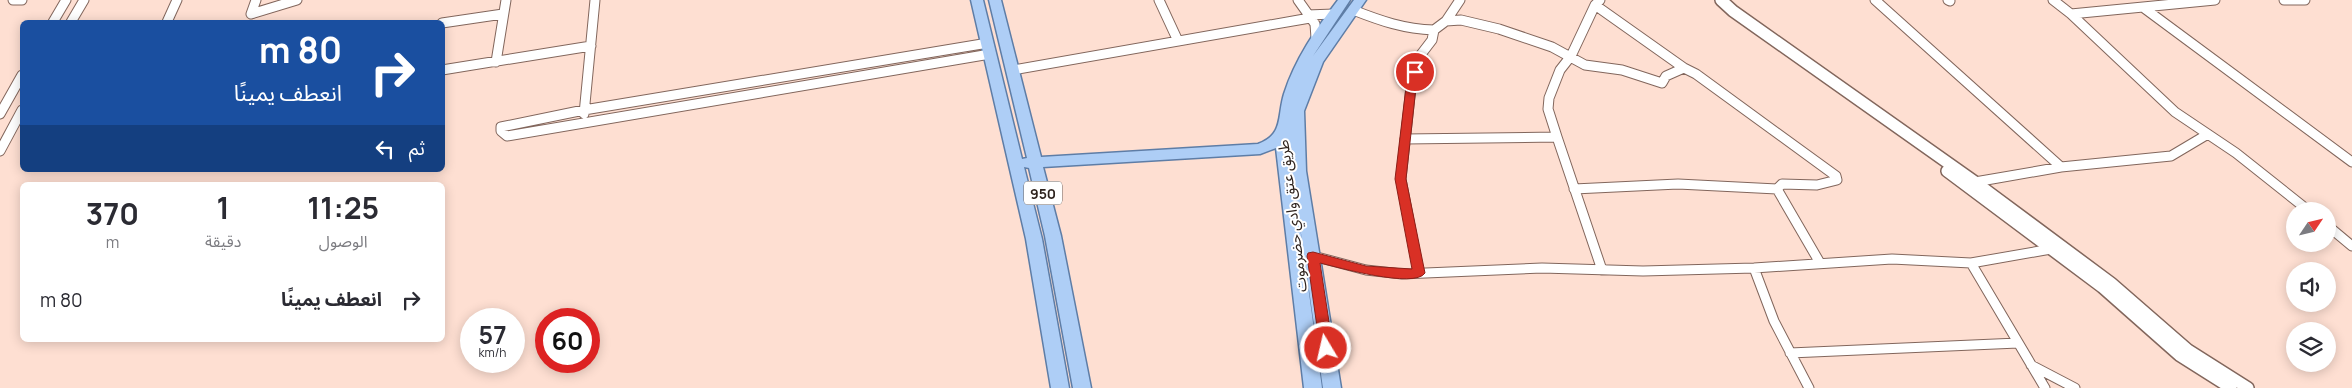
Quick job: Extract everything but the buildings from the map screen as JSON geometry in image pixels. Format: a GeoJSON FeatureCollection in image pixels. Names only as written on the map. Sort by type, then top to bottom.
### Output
{"type":"FeatureCollection","features":[{"type":"Feature","properties":{"kind":"main road","name":"950"},"geometry":{"type":"LineString","coordinates":[[977,0],[1034,239],[1060,388]]}},
{"type":"Feature","properties":{"kind":"main road","name":"950"},"geometry":{"type":"LineString","coordinates":[[995,0],[1053,236],[1082,388]]}},
{"type":"Feature","properties":{"kind":"main road","name":"طريق عتق وادي حضرموت"},"geometry":{"type":"LineString","coordinates":[[1332,388],[1299,172],[1296,140],[1297,111],[1300,81],[1316,38],[1334,14],[1353,3]]}},
{"type":"Feature","properties":{"kind":"main road","name":"طريق عتق وادي حضرموت"},"geometry":{"type":"LineString","coordinates":[[1313,388],[1283,165],[1282,135],[1286,105],[1300,81],[1324,50],[1353,3]]}},
{"type":"Feature","properties":{"kind":"main road"},"geometry":{"type":"LineString","coordinates":[[1017,168],[1260,149],[1275,143],[1282,135]]}},
{"type":"Feature","properties":{"kind":"main road"},"geometry":{"type":"LineString","coordinates":[[1037,166],[1254,156],[1272,159],[1283,165]]}},
{"type":"Feature","properties":{"kind":"street"},"geometry":{"type":"LineString","coordinates":[[13,0],[22,0]]}},
{"type":"Feature","properties":{"kind":"street"},"geometry":{"type":"LineString","coordinates":[[54,20],[66,0]]}},
{"type":"Feature","properties":{"kind":"street"},"geometry":{"type":"LineString","coordinates":[[72,20],[84,0]]}},
{"type":"Feature","properties":{"kind":"street"},"geometry":{"type":"LineString","coordinates":[[168,20],[177,0]]}},
{"type":"Feature","properties":{"kind":"street"},"geometry":{"type":"LineString","coordinates":[[256,0],[251,14],[297,0]]}},
{"type":"Feature","properties":{"kind":"street"},"geometry":{"type":"LineString","coordinates":[[496,62],[506,0]]}},
{"type":"Feature","properties":{"kind":"street"},"geometry":{"type":"LineString","coordinates":[[583,122],[595,0]]}},
{"type":"Feature","properties":{"kind":"street"},"geometry":{"type":"LineString","coordinates":[[1159,0],[1178,41]]}},
{"type":"Feature","properties":{"kind":"street"},"geometry":{"type":"LineString","coordinates":[[1298,0],[1316,29],[1316,38]]}},
{"type":"Feature","properties":{"kind":"street"},"geometry":{"type":"LineString","coordinates":[[1419,273],[1401,179],[1411,87],[1419,57],[1432,40],[1434,30],[1446,20],[1460,0]]}},
{"type":"Feature","properties":{"kind":"street"},"geometry":{"type":"LineString","coordinates":[[1711,0],[1724,14],[1947,171],[2102,287],[2179,355],[2232,388]]}},
{"type":"Feature","properties":{"kind":"street"},"geometry":{"type":"LineString","coordinates":[[1721,0],[1732,11],[1975,182],[2111,284],[2188,350],[2248,388]]}},
{"type":"Feature","properties":{"kind":"street"},"geometry":{"type":"LineString","coordinates":[[1875,0],[2061,167]]}},
{"type":"Feature","properties":{"kind":"street"},"geometry":{"type":"LineString","coordinates":[[2053,0],[2071,14],[2175,112],[2236,153],[2298,202]]}},
{"type":"Feature","properties":{"kind":"street"},"geometry":{"type":"LineString","coordinates":[[2071,14],[2214,0]]}},
{"type":"Feature","properties":{"kind":"street"},"geometry":{"type":"LineString","coordinates":[[2284,0],[2306,0]]}},
{"type":"Feature","properties":{"kind":"street"},"geometry":{"type":"LineString","coordinates":[[1574,189],[1678,184],[1777,189],[1782,184],[1816,185],[1837,180],[1833,173],[1684,68],[1598,2],[1570,56],[1560,70],[1549,98],[1548,110],[1574,189],[1602,270]]}},
{"type":"Feature","properties":{"kind":"street"},"geometry":{"type":"LineString","coordinates":[[1353,3],[1388,24],[1409,29],[1434,30]]}},
{"type":"Feature","properties":{"kind":"street"},"geometry":{"type":"LineString","coordinates":[[2144,8],[2352,162]]}},
{"type":"Feature","properties":{"kind":"street"},"geometry":{"type":"LineString","coordinates":[[445,23],[503,14]]}},
{"type":"Feature","properties":{"kind":"street"},"geometry":{"type":"LineString","coordinates":[[1013,70],[1309,16],[1334,14]]}},
{"type":"Feature","properties":{"kind":"street"},"geometry":{"type":"LineString","coordinates":[[1446,20],[1461,20],[1499,29],[1552,47],[1594,67],[1622,70],[1662,83],[1666,76],[1684,68]]}},
{"type":"Feature","properties":{"kind":"street"},"geometry":{"type":"LineString","coordinates":[[445,70],[591,46]]}},
{"type":"Feature","properties":{"kind":"street"},"geometry":{"type":"LineString","coordinates":[[989,49],[507,136],[501,131],[501,127],[514,123],[584,110],[989,49]]}},
{"type":"Feature","properties":{"kind":"street"},"geometry":{"type":"LineString","coordinates":[[0,114],[20,79]]}},
{"type":"Feature","properties":{"kind":"street"},"geometry":{"type":"LineString","coordinates":[[0,151],[20,114]]}},
{"type":"Feature","properties":{"kind":"street"},"geometry":{"type":"LineString","coordinates":[[1975,182],[2061,167],[2171,156],[2208,134]]}},
{"type":"Feature","properties":{"kind":"street"},"geometry":{"type":"LineString","coordinates":[[1405,139],[1557,137]]}},
{"type":"Feature","properties":{"kind":"street"},"geometry":{"type":"LineString","coordinates":[[1777,189],[1820,263]]}},
{"type":"Feature","properties":{"kind":"street"},"geometry":{"type":"LineString","coordinates":[[2336,233],[2352,246]]}},
{"type":"Feature","properties":{"kind":"street"},"geometry":{"type":"LineString","coordinates":[[1313,256],[1366,270],[1402,274],[1542,268],[1643,271],[1754,268],[1892,259],[1971,263],[2051,249]]}},
{"type":"Feature","properties":{"kind":"street"},"geometry":{"type":"LineString","coordinates":[[1971,263],[2045,388]]}},
{"type":"Feature","properties":{"kind":"street"},"geometry":{"type":"LineString","coordinates":[[1754,268],[1774,321],[1809,388]]}},
{"type":"Feature","properties":{"kind":"street"},"geometry":{"type":"LineString","coordinates":[[1790,352],[2018,343]]}},
{"type":"Feature","properties":{"kind":"street"},"geometry":{"type":"LineString","coordinates":[[2031,365],[2076,388]]}},
{"type":"Feature","properties":{"kind":"route"},"geometry":{"type":"LineString","coordinates":[[1326,348],[1313,256],[1366,270],[1402,274],[1419,273],[1401,179],[1411,87],[1415,72]]}}]}
